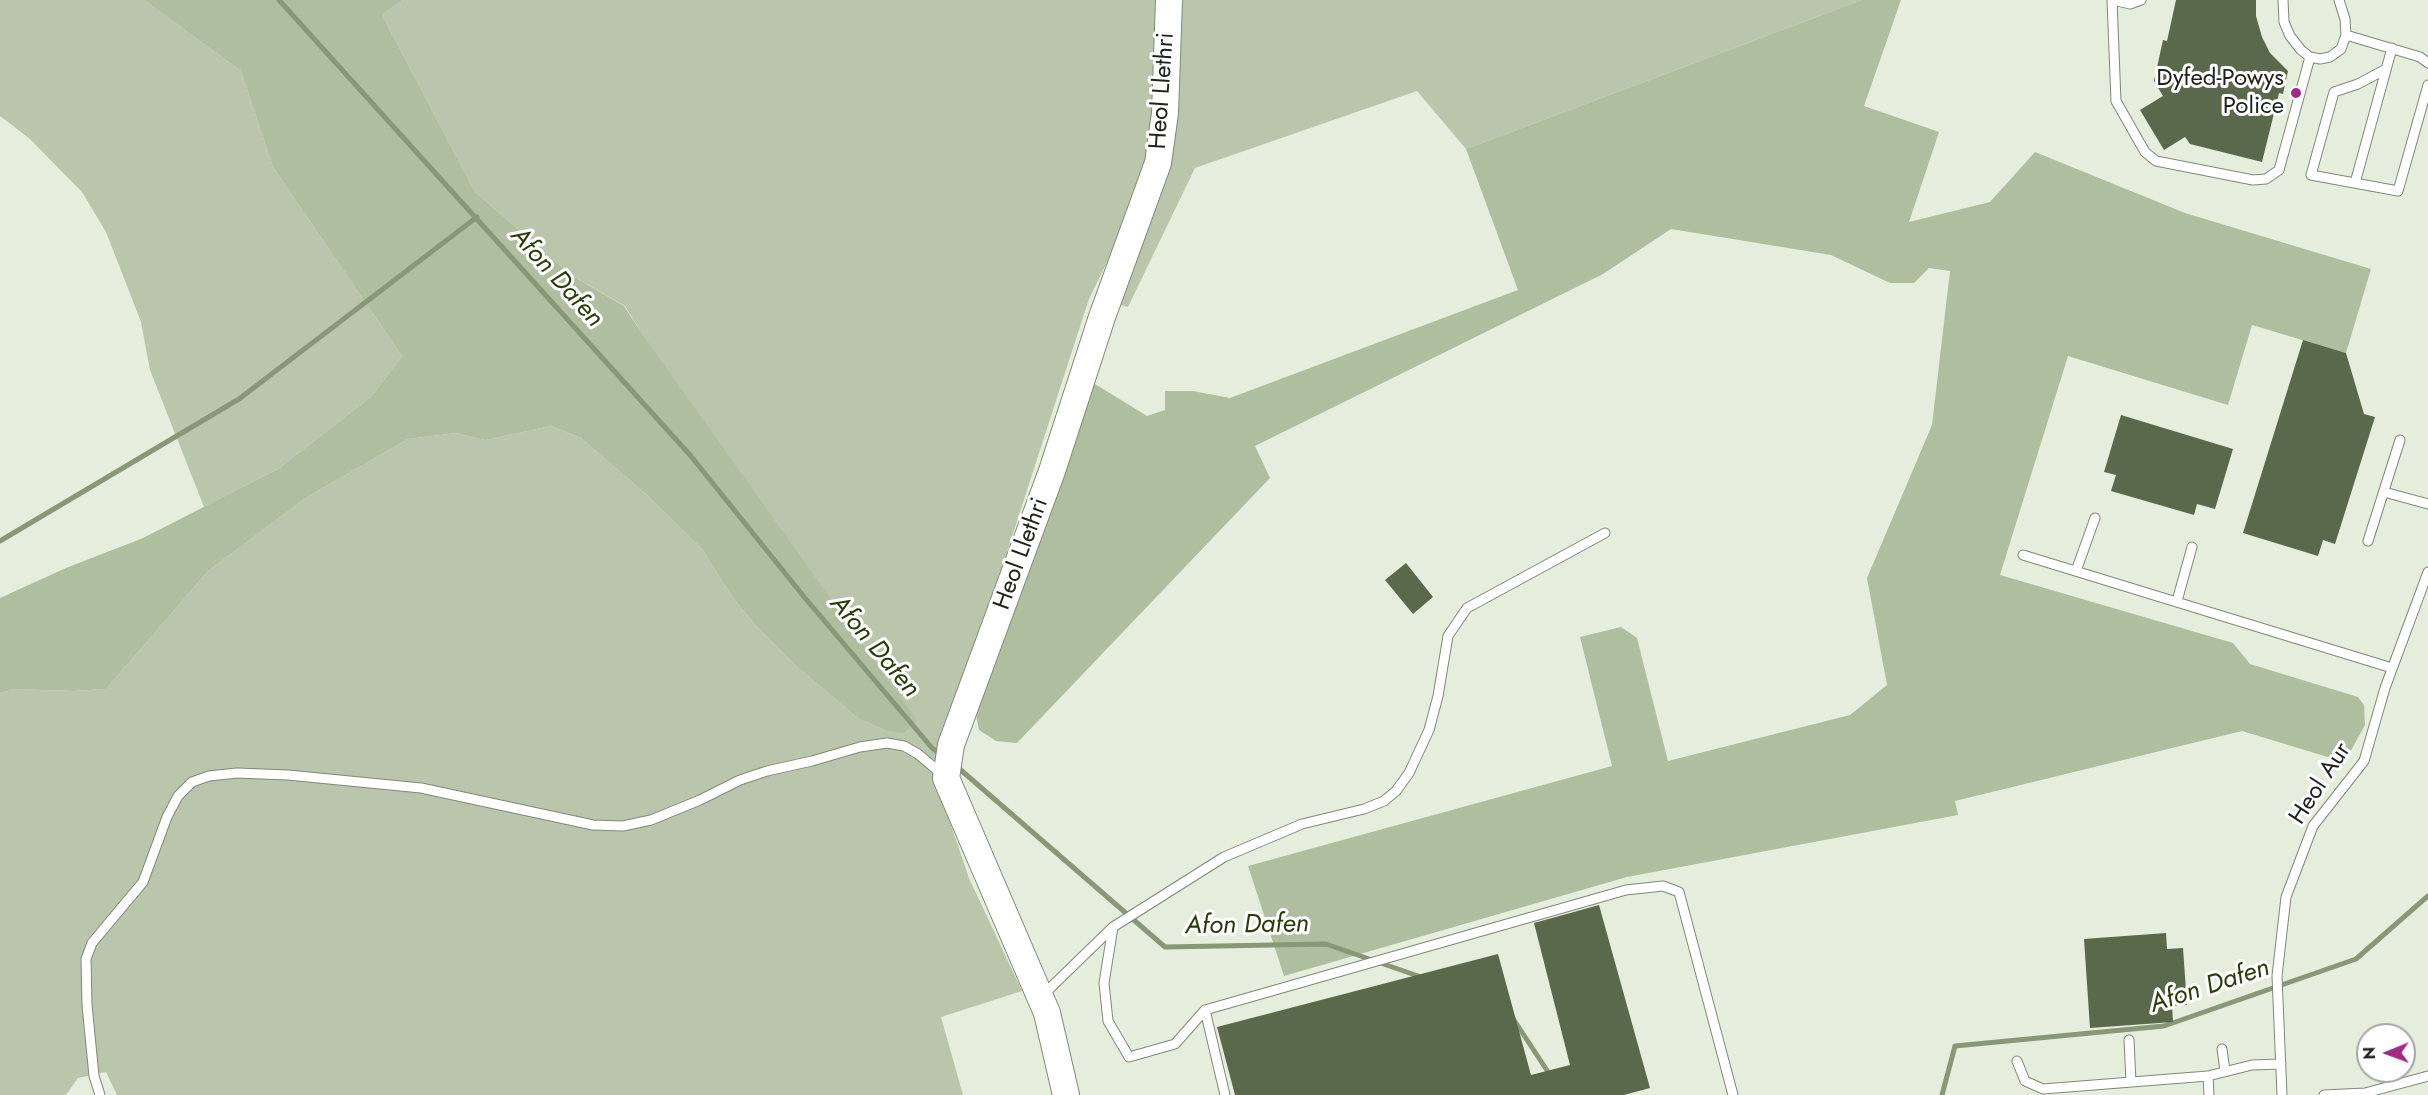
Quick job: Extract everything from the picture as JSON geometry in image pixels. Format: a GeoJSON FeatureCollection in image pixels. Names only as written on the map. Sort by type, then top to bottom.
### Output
{"type":"FeatureCollection","features":[{"type":"Feature","properties":{"kind":"street","name":"Heol Llethri"},"geometry":{"type":"LineString","coordinates":[[946,778],[951,745],[1052,471],[1102,317],[1158,164],[1165,113],[1169,0]]}},
{"type":"Feature","properties":{"kind":"street"},"geometry":{"type":"LineString","coordinates":[[946,778],[1047,1012],[1066,1095]]}},
{"type":"Feature","properties":{"kind":"lane"},"geometry":{"type":"LineString","coordinates":[[2141,0],[2130,4],[2112,0],[2116,101],[2145,152],[2156,160],[2253,180],[2266,179],[2279,170],[2310,57]]}},
{"type":"Feature","properties":{"kind":"lane"},"geometry":{"type":"LineString","coordinates":[[2283,0],[2284,22],[2290,36],[2310,57],[2320,59],[2330,57],[2341,49],[2346,35],[2346,20],[2339,0]]}},
{"type":"Feature","properties":{"kind":"lane"},"geometry":{"type":"LineString","coordinates":[[2346,35],[2420,57],[2428,63]]}},
{"type":"Feature","properties":{"kind":"lane"},"geometry":{"type":"LineString","coordinates":[[2355,183],[2392,48]]}},
{"type":"Feature","properties":{"kind":"lane"},"geometry":{"type":"LineString","coordinates":[[2386,69],[2358,84],[2334,92],[2311,175],[2398,191],[2428,85]]}},
{"type":"Feature","properties":{"kind":"lane"},"geometry":{"type":"LineString","coordinates":[[2368,541],[2400,440]]}},
{"type":"Feature","properties":{"kind":"lane"},"geometry":{"type":"LineString","coordinates":[[2384,492],[2428,504]]}},
{"type":"Feature","properties":{"kind":"lane"},"geometry":{"type":"LineString","coordinates":[[2076,571],[2095,518]]}},
{"type":"Feature","properties":{"kind":"lane"},"geometry":{"type":"LineString","coordinates":[[1040,998],[1113,927],[1224,857],[1302,824],[1364,809],[1384,801],[1409,773],[1429,730],[1438,696],[1448,636],[1467,608],[1605,533]]}},
{"type":"Feature","properties":{"kind":"lane"},"geometry":{"type":"LineString","coordinates":[[2177,601],[2192,547]]}},
{"type":"Feature","properties":{"kind":"lane"},"geometry":{"type":"LineString","coordinates":[[2023,555],[2392,668]]}},
{"type":"Feature","properties":{"kind":"lane","name":"Heol Aur"},"geometry":{"type":"LineString","coordinates":[[2282,1095],[2277,976],[2286,897],[2313,826],[2364,761],[2392,668],[2428,572]]}},
{"type":"Feature","properties":{"kind":"lane"},"geometry":{"type":"LineString","coordinates":[[100,1095],[94,1076],[87,1005],[86,959],[92,943],[143,882],[167,817],[178,796],[192,782],[209,776],[237,773],[288,775],[421,788],[593,825],[623,826],[651,820],[700,800],[740,780],[860,747],[887,743],[904,746],[946,778]]}},
{"type":"Feature","properties":{"kind":"lane"},"geometry":{"type":"LineString","coordinates":[[1113,927],[1104,983],[1108,1021],[1129,1057],[1175,1044],[1205,1010],[1626,890],[1663,886],[1679,892],[1733,1095]]}},
{"type":"Feature","properties":{"kind":"lane"},"geometry":{"type":"LineString","coordinates":[[1205,1010],[1225,1095]]}},
{"type":"Feature","properties":{"kind":"lane"},"geometry":{"type":"LineString","coordinates":[[2129,1040],[2131,1082]]}},
{"type":"Feature","properties":{"kind":"lane"},"geometry":{"type":"LineString","coordinates":[[2222,1049],[2225,1071]]}},
{"type":"Feature","properties":{"kind":"lane"},"geometry":{"type":"LineString","coordinates":[[2017,1061],[2025,1081],[2043,1089],[2208,1076],[2252,1065],[2281,1064]]}},
{"type":"Feature","properties":{"kind":"lane"},"geometry":{"type":"LineString","coordinates":[[2208,1076],[2210,1095]]}},
{"type":"Feature","properties":{"kind":"lane"},"geometry":{"type":"LineString","coordinates":[[2324,1095],[2366,1093],[2428,1076]]}},
{"type":"Feature","properties":{"kind":"lane"},"geometry":{"type":"LineString","coordinates":[[2120,1083],[2120,1095]]}},
{"type":"Feature","properties":{"kind":"green space"},"geometry":{"type":"Polygon","coordinates":[[[0,0],[144,0],[241,71],[273,167],[402,356],[371,397],[278,469],[204,507],[150,370],[141,322],[106,232],[82,192],[30,139],[0,116],[0,0]]]}},
{"type":"Feature","properties":{"kind":"green space"},"geometry":{"type":"Polygon","coordinates":[[[144,0],[403,0],[382,15],[475,192],[571,275],[624,306],[917,720],[904,733],[885,730],[859,719],[796,666],[756,626],[731,595],[703,550],[647,495],[581,438],[551,426],[485,440],[456,433],[408,439],[307,497],[208,571],[106,689],[73,691],[14,689],[0,693],[0,598],[66,568],[143,538],[278,469],[371,397],[402,356],[273,167],[241,71],[144,0]]]}},
{"type":"Feature","properties":{"kind":"green space"},"geometry":{"type":"Polygon","coordinates":[[[403,0],[1162,0],[1149,157],[1125,225],[1089,299],[971,663],[939,790],[969,878],[1022,991],[941,1017],[963,1095],[117,1095],[106,1072],[78,1078],[66,1095],[0,1095],[0,693],[14,689],[73,691],[106,689],[208,571],[307,497],[408,439],[456,433],[485,440],[551,426],[581,438],[647,495],[703,550],[731,595],[756,626],[796,666],[859,719],[885,730],[625,306],[571,275],[475,192],[382,15],[403,0]]]}},
{"type":"Feature","properties":{"kind":"green space"},"geometry":{"type":"Polygon","coordinates":[[[1169,0],[1862,0],[1466,149],[1417,91],[1195,168],[1128,307],[1108,301],[1158,163],[1169,0]]]}},
{"type":"Feature","properties":{"kind":"green space"},"geometry":{"type":"Polygon","coordinates":[[[1862,0],[1901,0],[1864,106],[1939,132],[1909,222],[1990,202],[2035,152],[2185,213],[2371,269],[2346,353],[2252,325],[2228,405],[2068,356],[2000,575],[2233,643],[2250,664],[2358,697],[2364,705],[2365,725],[2349,754],[2331,758],[2242,731],[1955,801],[1958,815],[1627,877],[1284,976],[1248,866],[1612,766],[1580,637],[1621,627],[1637,638],[1668,761],[1850,715],[1887,685],[1867,578],[1932,425],[1950,271],[1929,268],[1914,283],[1890,283],[1831,255],[1671,229],[1603,274],[1255,446],[1270,478],[1017,743],[996,741],[979,730],[975,710],[1104,347],[1095,384],[1147,416],[1165,410],[1165,391],[1193,391],[1230,398],[1518,290],[1466,149],[1862,0]]]}},
{"type":"Feature","properties":{"kind":"building"},"geometry":{"type":"Polygon","coordinates":[[[2176,0],[2256,0],[2256,16],[2262,37],[2270,53],[2288,71],[2283,94],[2279,93],[2262,162],[2190,144],[2185,137],[2164,150],[2140,110],[2163,96],[2154,81],[2163,40],[2167,41],[2176,0]]]}},
{"type":"Feature","properties":{"kind":"building"},"geometry":{"type":"Polygon","coordinates":[[[2303,340],[2346,353],[2364,414],[2375,417],[2335,544],[2323,540],[2318,556],[2243,533],[2303,340]]]}},
{"type":"Feature","properties":{"kind":"building"},"geometry":{"type":"Polygon","coordinates":[[[2121,415],[2233,449],[2215,509],[2197,504],[2194,515],[2111,491],[2116,475],[2104,472],[2121,415]]]}},
{"type":"Feature","properties":{"kind":"building"},"geometry":{"type":"Polygon","coordinates":[[[1406,563],[1433,597],[1413,614],[1385,580],[1406,563]]]}},
{"type":"Feature","properties":{"kind":"building"},"geometry":{"type":"Polygon","coordinates":[[[1599,905],[1650,1088],[1624,1095],[1235,1095],[1217,1027],[1498,954],[1531,1075],[1570,1065],[1534,923],[1599,905]]]}},
{"type":"Feature","properties":{"kind":"building"},"geometry":{"type":"Polygon","coordinates":[[[2166,933],[2167,949],[2183,948],[2187,1005],[2172,1006],[2173,1022],[2090,1028],[2084,939],[2166,933]]]}},
{"type":"Feature","properties":{"kind":"waterway","name":"Afon Dafen"},"geometry":{"type":"LineString","coordinates":[[279,0],[690,455],[805,598],[932,748],[943,756]]}},
{"type":"Feature","properties":{"kind":"waterway"},"geometry":{"type":"LineString","coordinates":[[0,541],[239,399],[477,217]]}},
{"type":"Feature","properties":{"kind":"waterway","name":"Afon Dafen"},"geometry":{"type":"LineString","coordinates":[[955,765],[1165,947],[1326,944],[1421,977]]}},
{"type":"Feature","properties":{"kind":"waterway","name":"Afon Dafen"},"geometry":{"type":"LineString","coordinates":[[1942,1095],[1955,1046],[2164,1026],[2356,959],[2428,896]]}},
{"type":"Feature","properties":{"kind":"waterway","name":"Afon Dafen"},"geometry":{"type":"LineString","coordinates":[[1514,1020],[1550,1075]]}},
{"type":"Feature","properties":{"kind":"place","name":"Dyfed-Powys Police"},"geometry":{"type":"Point","coordinates":[2296,93]}}]}
